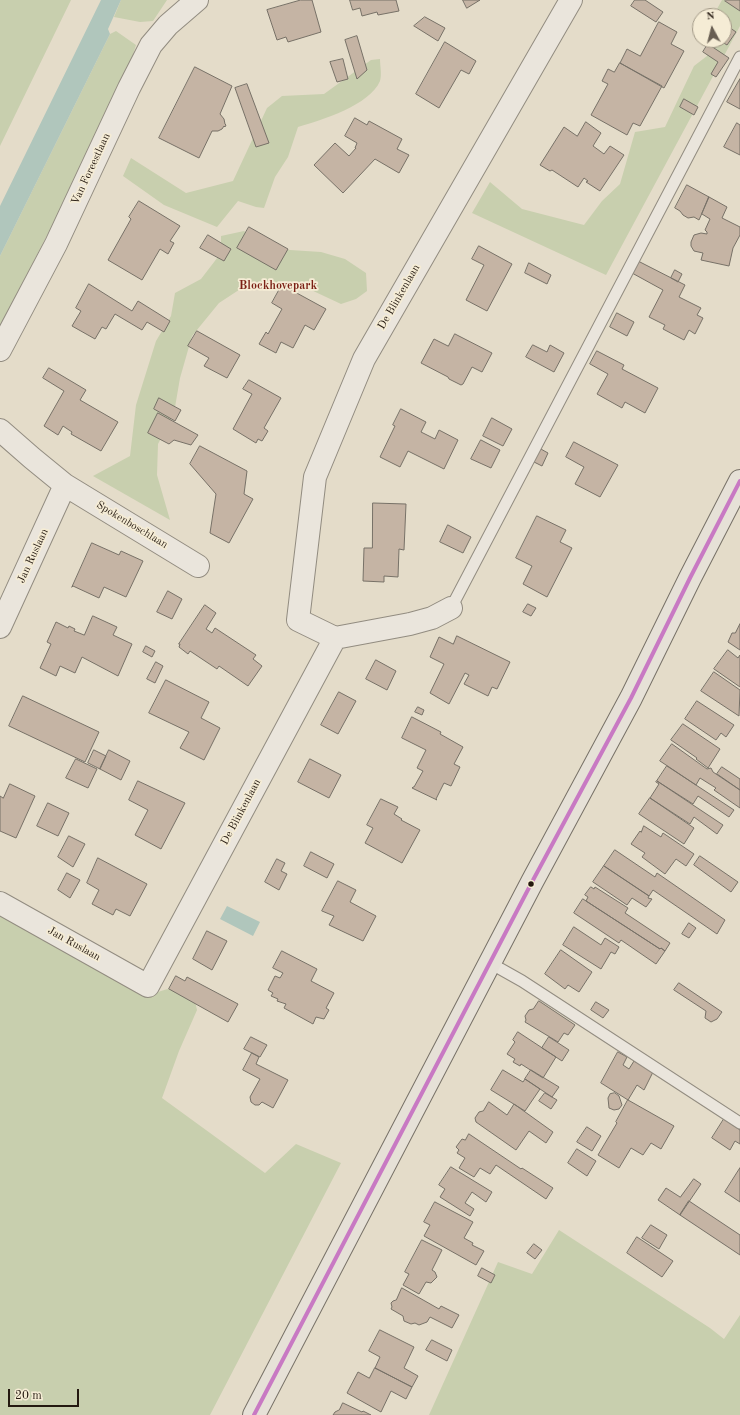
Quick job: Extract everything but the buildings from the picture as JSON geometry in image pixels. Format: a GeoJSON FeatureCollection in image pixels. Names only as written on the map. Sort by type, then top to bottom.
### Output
{"type":"FeatureCollection","features":[{"type":"Feature","properties":{"kind":"main road"},"geometry":{"type":"LineString","coordinates":[[254,1415],[490,963],[631,698],[740,481]]}},
{"type":"Feature","properties":{"kind":"street","name":"Van Foreestlaan"},"geometry":{"type":"LineString","coordinates":[[0,350],[56,244],[129,88],[151,45],[168,25],[198,0]]}},
{"type":"Feature","properties":{"kind":"street","name":"De Blinkenlaan"},"geometry":{"type":"LineString","coordinates":[[148,986],[335,638],[298,620],[315,477],[364,359],[571,0]]}},
{"type":"Feature","properties":{"kind":"street","name":"Spokenboschlaan"},"geometry":{"type":"LineString","coordinates":[[0,430],[32,458],[66,484],[198,566]]}},
{"type":"Feature","properties":{"kind":"street","name":"Jan Ruslaan"},"geometry":{"type":"LineString","coordinates":[[0,627],[66,484]]}},
{"type":"Feature","properties":{"kind":"street"},"geometry":{"type":"LineString","coordinates":[[335,638],[410,624],[432,618],[451,608]]}},
{"type":"Feature","properties":{"kind":"street","name":"Jan Ruslaan"},"geometry":{"type":"LineString","coordinates":[[0,903],[148,986]]}},
{"type":"Feature","properties":{"kind":"lane"},"geometry":{"type":"LineString","coordinates":[[451,608],[740,57]]}},
{"type":"Feature","properties":{"kind":"lane"},"geometry":{"type":"LineString","coordinates":[[490,963],[522,981],[740,1122]]}},
{"type":"Feature","properties":{"kind":"green space"},"geometry":{"type":"Polygon","coordinates":[[[0,0],[71,0],[0,146],[0,0]]]}},
{"type":"Feature","properties":{"kind":"green space"},"geometry":{"type":"Polygon","coordinates":[[[121,0],[167,0],[153,21],[140,22],[114,17],[121,0]]]}},
{"type":"Feature","properties":{"kind":"green space"},"geometry":{"type":"Polygon","coordinates":[[[722,0],[740,0],[740,26],[732,41],[732,8],[718,8],[722,0]]]}},
{"type":"Feature","properties":{"kind":"green space"},"geometry":{"type":"Polygon","coordinates":[[[116,31],[136,45],[131,61],[60,210],[0,327],[0,256],[110,34],[116,31]]]}},
{"type":"Feature","properties":{"kind":"green space"},"geometry":{"type":"Polygon","coordinates":[[[707,48],[728,48],[606,275],[472,213],[490,182],[522,209],[584,225],[602,201],[620,184],[635,132],[665,127],[694,66],[707,56],[707,48]]]}},
{"type":"Feature","properties":{"kind":"green space"},"geometry":{"type":"Polygon","coordinates":[[[380,59],[381,79],[375,90],[356,104],[332,116],[298,127],[288,157],[275,177],[264,208],[238,201],[217,227],[164,205],[123,176],[131,158],[186,193],[233,181],[267,108],[282,96],[324,94],[371,60],[380,59]]]}},
{"type":"Feature","properties":{"kind":"green space"},"geometry":{"type":"Polygon","coordinates":[[[244,231],[261,245],[290,250],[321,252],[345,259],[366,273],[367,291],[356,299],[341,304],[309,289],[299,282],[248,284],[219,303],[192,336],[180,378],[174,413],[158,444],[157,475],[170,520],[93,476],[130,456],[136,405],[156,341],[171,316],[175,293],[201,279],[221,253],[221,236],[244,231]]]}},
{"type":"Feature","properties":{"kind":"green space"},"geometry":{"type":"Polygon","coordinates":[[[0,913],[151,995],[173,988],[194,997],[197,1010],[179,1051],[162,1098],[265,1173],[296,1144],[341,1163],[210,1415],[0,1415],[0,913]]]}},
{"type":"Feature","properties":{"kind":"green space"},"geometry":{"type":"Polygon","coordinates":[[[559,1230],[710,1328],[724,1339],[740,1315],[740,1415],[429,1415],[498,1262],[532,1274],[559,1230]]]}},
{"type":"Feature","properties":{"kind":"shaded area"},"geometry":{"type":"Polygon","coordinates":[[[101,0],[121,0],[108,29],[110,34],[0,256],[0,206],[101,0]]]}},
{"type":"Feature","properties":{"kind":"shaded area"},"geometry":{"type":"Polygon","coordinates":[[[227,906],[260,922],[253,936],[220,919],[227,906]]]}},
{"type":"Feature","properties":{"kind":"transit line"},"geometry":{"type":"LineString","coordinates":[[254,1415],[532,882],[631,698],[740,481]]}},
{"type":"Feature","properties":{"kind":"district","name":"Blockhovepark"},"geometry":{"type":"Point","coordinates":[278,286]}}]}
